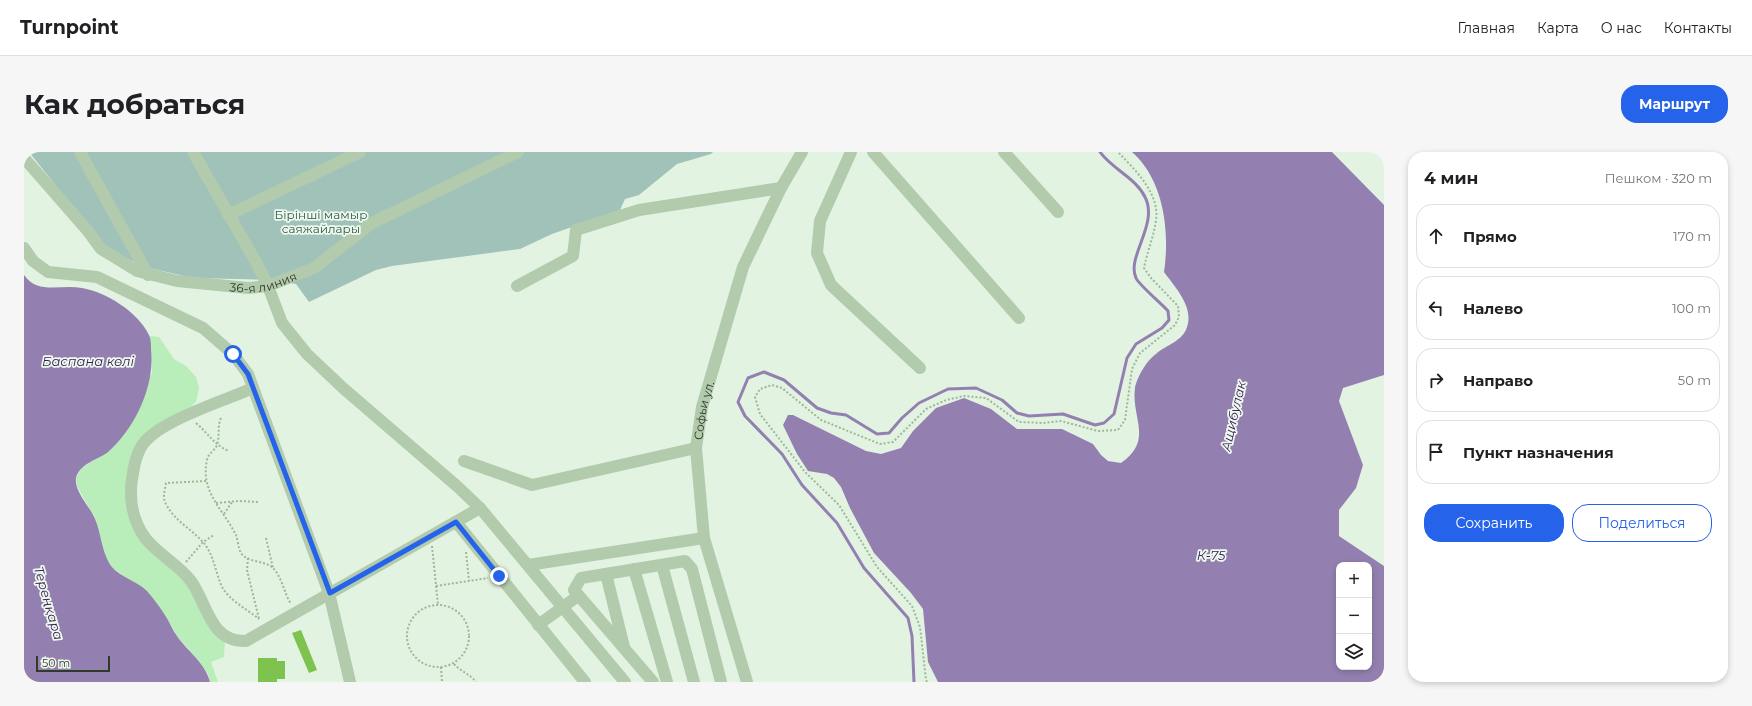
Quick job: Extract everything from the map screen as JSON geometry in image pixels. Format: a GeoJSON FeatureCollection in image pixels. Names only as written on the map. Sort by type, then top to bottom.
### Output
{"type":"FeatureCollection","features":[{"type":"Feature","properties":{"kind":"street"},"geometry":{"type":"LineString","coordinates":[[80,152],[148,275]]}},
{"type":"Feature","properties":{"kind":"street"},"geometry":{"type":"LineString","coordinates":[[228,215],[360,152]]}},
{"type":"Feature","properties":{"kind":"street","name":"36-я линия"},"geometry":{"type":"LineString","coordinates":[[24,158],[87,230],[101,249],[136,271],[177,282],[248,288],[268,286],[314,268],[372,223],[518,152]]}},
{"type":"Feature","properties":{"kind":"street","name":"Софьи ул."},"geometry":{"type":"LineString","coordinates":[[747,682],[704,538],[696,448],[702,407],[743,267],[781,188],[802,152]]}},
{"type":"Feature","properties":{"kind":"street"},"geometry":{"type":"LineString","coordinates":[[851,152],[820,221],[817,253],[831,285],[920,368]]}},
{"type":"Feature","properties":{"kind":"street"},"geometry":{"type":"LineString","coordinates":[[873,152],[1019,318]]}},
{"type":"Feature","properties":{"kind":"street"},"geometry":{"type":"LineString","coordinates":[[1004,152],[1058,212]]}},
{"type":"Feature","properties":{"kind":"street"},"geometry":{"type":"LineString","coordinates":[[196,153],[228,215],[268,286],[282,323],[307,354],[343,388],[458,487],[480,508],[625,682]]}},
{"type":"Feature","properties":{"kind":"street"},"geometry":{"type":"LineString","coordinates":[[517,286],[573,256],[576,230],[639,210],[781,188]]}},
{"type":"Feature","properties":{"kind":"street"},"geometry":{"type":"LineString","coordinates":[[24,248],[34,260],[48,272],[97,277],[203,328],[233,354],[248,374],[330,593],[350,682]]}},
{"type":"Feature","properties":{"kind":"street"},"geometry":{"type":"LineString","coordinates":[[253,388],[171,423],[154,432],[142,445],[135,461],[130,493],[135,518],[147,540],[180,568],[191,582],[216,628],[226,638],[237,642],[246,642],[431,534],[480,508]]}},
{"type":"Feature","properties":{"kind":"street"},"geometry":{"type":"LineString","coordinates":[[464,461],[532,485],[696,448]]}},
{"type":"Feature","properties":{"kind":"street"},"geometry":{"type":"LineString","coordinates":[[456,522],[585,682]]}},
{"type":"Feature","properties":{"kind":"street"},"geometry":{"type":"LineString","coordinates":[[528,564],[704,538]]}},
{"type":"Feature","properties":{"kind":"street"},"geometry":{"type":"LineString","coordinates":[[653,682],[578,596],[574,590],[581,578],[685,561],[692,569],[721,682]]}},
{"type":"Feature","properties":{"kind":"street"},"geometry":{"type":"LineString","coordinates":[[662,565],[694,682]]}},
{"type":"Feature","properties":{"kind":"street"},"geometry":{"type":"LineString","coordinates":[[634,569],[667,682]]}},
{"type":"Feature","properties":{"kind":"street"},"geometry":{"type":"LineString","coordinates":[[606,574],[625,650]]}},
{"type":"Feature","properties":{"kind":"street"},"geometry":{"type":"LineString","coordinates":[[538,625],[578,596]]}},
{"type":"Feature","properties":{"kind":"path"},"geometry":{"type":"LineString","coordinates":[[927,682],[920,627],[912,606],[877,567],[839,505],[805,472],[760,414],[755,396],[760,389],[772,385],[782,388],[821,420],[880,444],[894,442],[926,409],[946,400],[964,396],[986,398],[1019,422],[1043,423],[1061,421],[1098,431],[1118,430],[1125,420],[1132,370],[1140,353],[1175,325],[1180,316],[1178,306],[1151,278],[1144,268],[1157,218],[1154,200],[1141,178],[1118,152]]}},
{"type":"Feature","properties":{"kind":"path"},"geometry":{"type":"LineString","coordinates":[[221,418],[219,423],[217,446],[207,458],[206,481],[216,503],[236,535],[241,553],[248,558],[264,562],[273,568],[278,574],[285,594],[297,612]]}},
{"type":"Feature","properties":{"kind":"path"},"geometry":{"type":"LineString","coordinates":[[196,423],[208,433],[217,446],[229,451]]}},
{"type":"Feature","properties":{"kind":"path"},"geometry":{"type":"LineString","coordinates":[[206,481],[166,483],[164,494],[165,503],[172,513],[203,542],[211,553],[222,587],[228,594],[259,619]]}},
{"type":"Feature","properties":{"kind":"path"},"geometry":{"type":"LineString","coordinates":[[224,514],[232,502]]}},
{"type":"Feature","properties":{"kind":"path"},"geometry":{"type":"LineString","coordinates":[[216,503],[258,502]]}},
{"type":"Feature","properties":{"kind":"path"},"geometry":{"type":"LineString","coordinates":[[431,534],[438,605]]}},
{"type":"Feature","properties":{"kind":"path"},"geometry":{"type":"LineString","coordinates":[[466,534],[468,581]]}},
{"type":"Feature","properties":{"kind":"path"},"geometry":{"type":"LineString","coordinates":[[180,568],[203,542],[214,536]]}},
{"type":"Feature","properties":{"kind":"path"},"geometry":{"type":"LineString","coordinates":[[266,538],[273,568]]}},
{"type":"Feature","properties":{"kind":"path"},"geometry":{"type":"LineString","coordinates":[[248,558],[247,570],[263,632]]}},
{"type":"Feature","properties":{"kind":"path"},"geometry":{"type":"LineString","coordinates":[[436,586],[499,576]]}},
{"type":"Feature","properties":{"kind":"path"},"geometry":{"type":"LineString","coordinates":[[438,605],[448,607],[458,612],[465,619],[469,629],[469,640],[466,650],[454,664],[441,667],[431,667],[414,657],[409,648],[407,638],[410,624],[419,612],[428,607],[438,605]]}},
{"type":"Feature","properties":{"kind":"path"},"geometry":{"type":"LineString","coordinates":[[454,664],[460,671],[471,676],[476,682]]}},
{"type":"Feature","properties":{"kind":"path"},"geometry":{"type":"LineString","coordinates":[[441,667],[442,682]]}},
{"type":"Feature","properties":{"kind":"green space","name":"Бірінші мамыр саяжайлары"},"geometry":{"type":"Polygon","coordinates":[[[29,152],[713,152],[711,154],[677,164],[639,195],[625,199],[620,210],[552,234],[520,249],[392,266],[376,270],[309,302],[296,284],[273,280],[193,278],[149,268],[123,257],[104,246],[29,152]]]}},
{"type":"Feature","properties":{"kind":"sand"},"geometry":{"type":"Polygon","coordinates":[[[150,336],[159,337],[174,359],[186,366],[196,377],[199,388],[196,402],[171,423],[135,461],[135,518],[180,568],[225,638],[224,657],[211,662],[218,682],[210,682],[208,674],[200,662],[177,636],[169,621],[146,591],[114,569],[106,558],[94,516],[77,486],[76,478],[82,468],[107,452],[152,373],[150,336]]]}},
{"type":"Feature","properties":{"kind":"water","name":"К-75"},"geometry":{"type":"Polygon","coordinates":[[[1132,152],[1332,152],[1384,205],[1384,375],[1343,388],[1339,401],[1363,465],[1356,488],[1339,510],[1339,536],[1384,566],[1384,682],[938,682],[928,662],[923,609],[911,593],[874,553],[850,508],[841,487],[834,478],[827,474],[808,471],[797,454],[783,425],[788,415],[793,415],[866,451],[881,454],[901,448],[913,431],[936,408],[964,398],[991,409],[1017,429],[1062,429],[1093,444],[1101,455],[1108,461],[1121,463],[1137,446],[1139,437],[1135,388],[1140,374],[1146,364],[1153,357],[1182,336],[1187,327],[1188,320],[1186,305],[1164,272],[1166,257],[1165,224],[1158,192],[1143,164],[1132,152]]]}},
{"type":"Feature","properties":{"kind":"water","name":"Баспана көлі"},"geometry":{"type":"Polygon","coordinates":[[[24,275],[36,285],[43,287],[74,287],[91,290],[101,294],[120,304],[129,311],[144,327],[149,335],[151,342],[150,378],[135,419],[118,442],[108,452],[85,465],[81,469],[76,478],[76,482],[81,496],[98,526],[105,554],[112,567],[119,574],[138,584],[156,601],[181,642],[200,663],[208,675],[210,682],[24,682],[24,275]]]}},
{"type":"Feature","properties":{"kind":"building"},"geometry":{"type":"Polygon","coordinates":[[[301,630],[317,670],[309,673],[292,633],[301,630]]]}},
{"type":"Feature","properties":{"kind":"building"},"geometry":{"type":"Polygon","coordinates":[[[258,658],[277,658],[277,661],[285,661],[285,679],[277,679],[277,682],[258,682],[258,658]]]}},
{"type":"Feature","properties":{"kind":"waterway"},"geometry":{"type":"LineString","coordinates":[[914,682],[912,636],[908,618],[864,568],[837,523],[802,485],[782,454],[745,416],[738,402],[748,378],[764,372],[784,380],[817,408],[831,413],[846,415],[877,434],[889,433],[902,418],[919,403],[948,389],[976,388],[1002,400],[1017,413],[1029,416],[1063,414],[1095,425],[1104,423],[1114,414],[1127,358],[1136,344],[1162,328],[1169,320],[1168,311],[1138,281],[1134,270],[1135,260],[1146,229],[1148,218],[1148,207],[1145,197],[1136,184],[1111,164],[1100,152]]}},
{"type":"Feature","properties":{"kind":"route"},"geometry":{"type":"LineString","coordinates":[[233,354],[248,374],[269,434],[330,593],[431,534],[456,522],[499,576]]}},
{"type":"Feature","properties":{"kind":"water label","name":"Ащибулак"},"geometry":{"type":"Point","coordinates":[1233,416]}},
{"type":"Feature","properties":{"kind":"water label","name":"Тереңқара"},"geometry":{"type":"Point","coordinates":[49,603]}}]}
